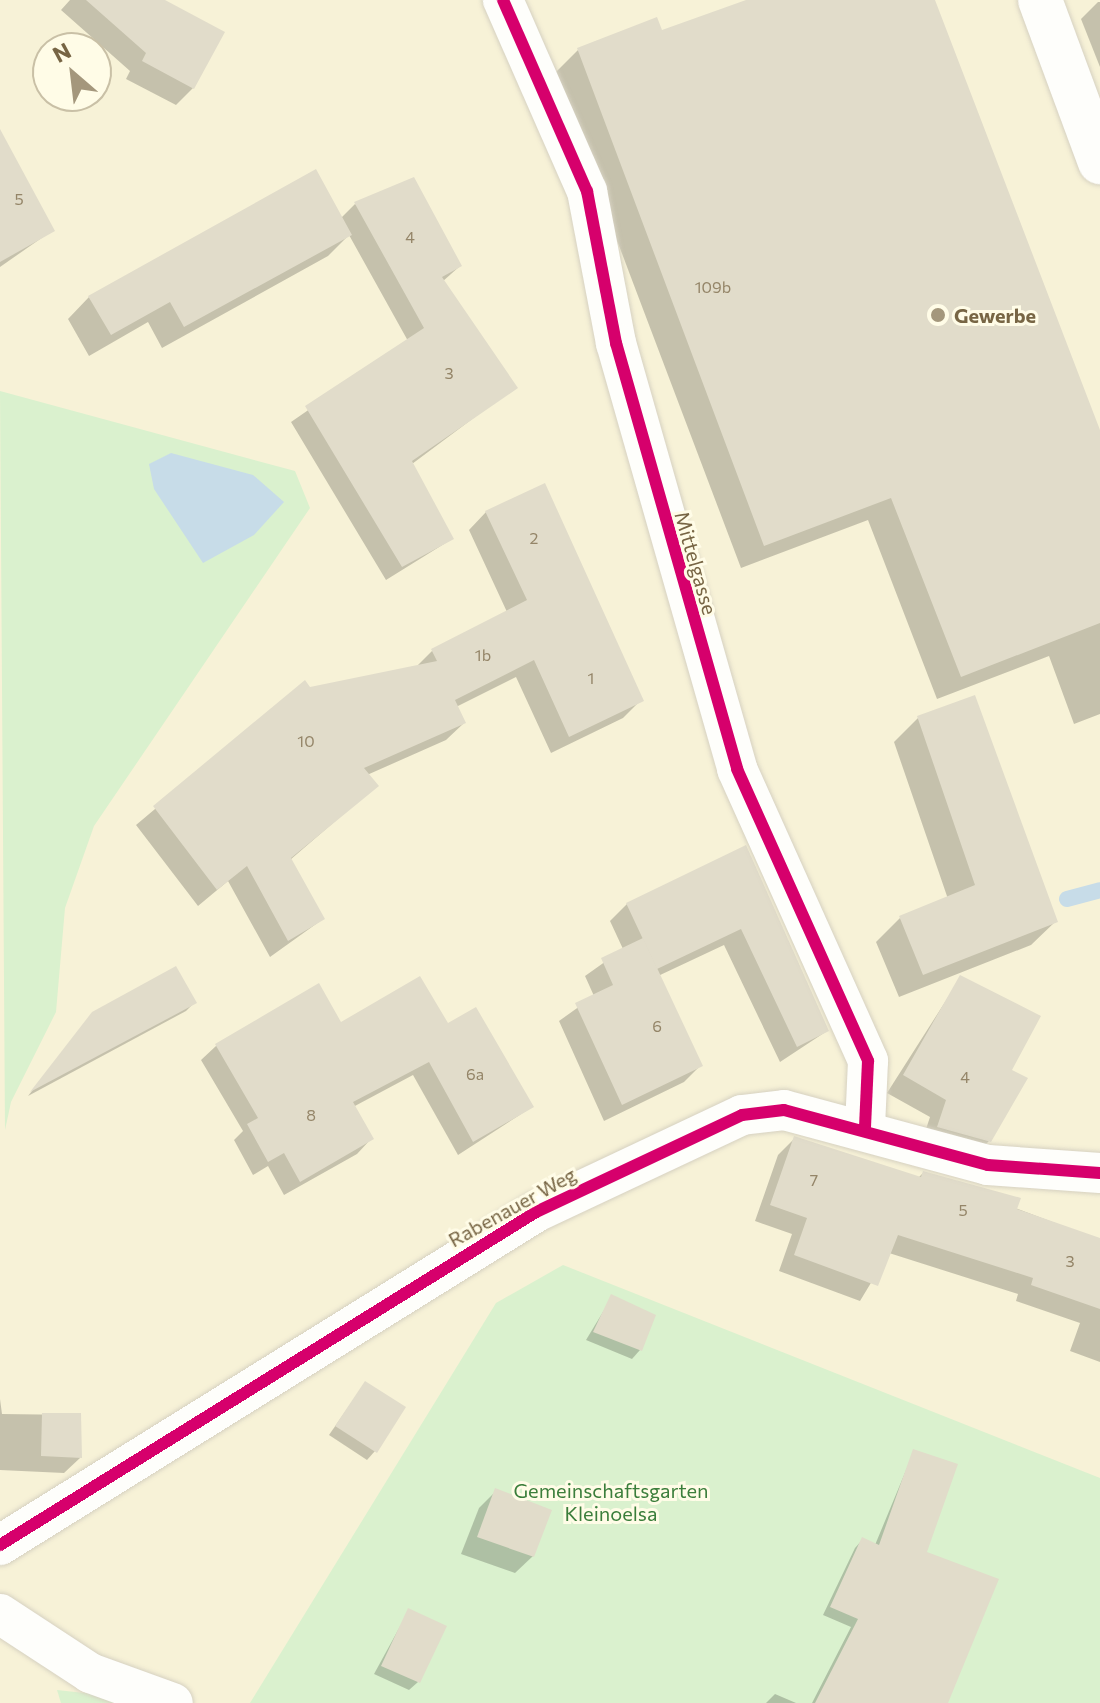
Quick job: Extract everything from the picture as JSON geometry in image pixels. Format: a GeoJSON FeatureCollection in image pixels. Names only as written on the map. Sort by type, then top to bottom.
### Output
{"type":"FeatureCollection","features":[{"type":"Feature","properties":{"kind":"main road"},"geometry":{"type":"LineString","coordinates":[[1040,0],[1100,162]]}},
{"type":"Feature","properties":{"kind":"street","name":"Mittelgasse"},"geometry":{"type":"LineString","coordinates":[[503,0],[587,191],[623,370],[737,769],[868,1061],[865,1127]]}},
{"type":"Feature","properties":{"kind":"street","name":"Rabenauer Weg"},"geometry":{"type":"LineString","coordinates":[[0,1545],[550,1205],[742,1115],[784,1110],[865,1127],[988,1165],[1100,1173]]}},
{"type":"Feature","properties":{"kind":"street"},"geometry":{"type":"LineString","coordinates":[[0,1614],[90,1673],[173,1703]]}},
{"type":"Feature","properties":{"kind":"shaded area"},"geometry":{"type":"Polygon","coordinates":[[[0,0],[1100,0],[1100,1703],[0,1703],[0,0]]]}},
{"type":"Feature","properties":{"kind":"green space"},"geometry":{"type":"Polygon","coordinates":[[[0,391],[295,471],[310,508],[94,826],[65,908],[56,1012],[11,1102],[5,1130],[0,391]]]}},
{"type":"Feature","properties":{"kind":"green space","name":"Gemeinschaftsgarten Kleinoelsa"},"geometry":{"type":"Polygon","coordinates":[[[563,1265],[1100,1478],[1100,1703],[250,1703],[496,1303],[563,1265]]]}},
{"type":"Feature","properties":{"kind":"green space"},"geometry":{"type":"Polygon","coordinates":[[[57,1690],[175,1703],[61,1703],[57,1690]]]}},
{"type":"Feature","properties":{"kind":"water"},"geometry":{"type":"Polygon","coordinates":[[[171,453],[253,475],[284,502],[254,535],[203,563],[154,489],[149,464],[171,453]]]}},
{"type":"Feature","properties":{"kind":"building"},"geometry":{"type":"Polygon","coordinates":[[[86,0],[165,0],[225,32],[194,89],[142,61],[146,53],[86,0]]]}},
{"type":"Feature","properties":{"kind":"building","name":"Gewerbe"},"geometry":{"type":"Polygon","coordinates":[[[746,0],[935,0],[1100,430],[1100,623],[961,677],[891,498],[764,546],[577,48],[657,17],[662,30],[746,0]]]}},
{"type":"Feature","properties":{"kind":"building"},"geometry":{"type":"Polygon","coordinates":[[[0,129],[55,231],[0,262],[0,129]]]}},
{"type":"Feature","properties":{"kind":"building"},"geometry":{"type":"Polygon","coordinates":[[[316,169],[352,235],[184,327],[170,302],[111,335],[88,296],[316,169]]]}},
{"type":"Feature","properties":{"kind":"building"},"geometry":{"type":"Polygon","coordinates":[[[414,177],[462,266],[442,277],[518,388],[412,461],[454,539],[402,567],[305,406],[424,328],[354,202],[414,177]]]}},
{"type":"Feature","properties":{"kind":"building"},"geometry":{"type":"Polygon","coordinates":[[[545,483],[644,701],[569,737],[534,660],[455,700],[466,723],[364,768],[379,786],[291,858],[325,919],[288,941],[247,866],[217,890],[153,806],[305,680],[310,687],[437,661],[431,649],[527,600],[485,511],[545,483]]]}},
{"type":"Feature","properties":{"kind":"building"},"geometry":{"type":"Polygon","coordinates":[[[975,695],[1058,922],[923,975],[899,916],[975,885],[917,716],[975,695]]]}},
{"type":"Feature","properties":{"kind":"building"},"geometry":{"type":"Polygon","coordinates":[[[746,845],[829,1031],[797,1047],[741,929],[657,969],[626,903],[746,845]]]}},
{"type":"Feature","properties":{"kind":"building"},"geometry":{"type":"Polygon","coordinates":[[[643,938],[703,1066],[622,1105],[575,1003],[613,985],[601,958],[643,938]]]}},
{"type":"Feature","properties":{"kind":"building"},"geometry":{"type":"Polygon","coordinates":[[[176,966],[197,1003],[30,1092],[92,1012],[176,966]]]}},
{"type":"Feature","properties":{"kind":"building"},"geometry":{"type":"Polygon","coordinates":[[[960,975],[1041,1016],[1012,1070],[1028,1078],[991,1142],[937,1127],[946,1100],[903,1075],[960,975]]]}},
{"type":"Feature","properties":{"kind":"building"},"geometry":{"type":"Polygon","coordinates":[[[420,976],[448,1023],[476,1007],[534,1107],[473,1142],[429,1062],[353,1102],[374,1139],[300,1182],[284,1153],[268,1162],[247,1124],[258,1118],[215,1044],[319,983],[341,1022],[420,976]]]}},
{"type":"Feature","properties":{"kind":"building"},"geometry":{"type":"Polygon","coordinates":[[[794,1136],[921,1177],[923,1171],[1021,1198],[1017,1209],[1100,1238],[1100,1309],[1031,1285],[1033,1278],[898,1235],[878,1286],[794,1255],[807,1218],[770,1205],[794,1136]]]}},
{"type":"Feature","properties":{"kind":"building"},"geometry":{"type":"Polygon","coordinates":[[[611,1294],[656,1315],[642,1351],[593,1332],[611,1294]]]}},
{"type":"Feature","properties":{"kind":"building"},"geometry":{"type":"Polygon","coordinates":[[[365,1381],[406,1407],[377,1453],[335,1426],[365,1381]]]}},
{"type":"Feature","properties":{"kind":"building"},"geometry":{"type":"Polygon","coordinates":[[[42,1413],[81,1413],[82,1458],[41,1456],[42,1413]]]}},
{"type":"Feature","properties":{"kind":"building"},"geometry":{"type":"Polygon","coordinates":[[[913,1449],[958,1464],[927,1552],[999,1579],[948,1703],[815,1703],[858,1619],[830,1607],[862,1537],[879,1545],[913,1449]]]}},
{"type":"Feature","properties":{"kind":"building"},"geometry":{"type":"Polygon","coordinates":[[[495,1488],[552,1510],[534,1557],[477,1537],[495,1488]]]}},
{"type":"Feature","properties":{"kind":"building"},"geometry":{"type":"Polygon","coordinates":[[[408,1608],[447,1626],[420,1683],[381,1666],[408,1608]]]}},
{"type":"Feature","properties":{"kind":"waterway"},"geometry":{"type":"LineString","coordinates":[[1067,899],[1100,890]]}},
{"type":"Feature","properties":{"kind":"cycle path"},"geometry":{"type":"LineString","coordinates":[[503,0],[587,191],[616,343],[737,769],[868,1061],[865,1127]]}},
{"type":"Feature","properties":{"kind":"cycle path"},"geometry":{"type":"LineString","coordinates":[[0,1545],[536,1212],[742,1115],[784,1110],[988,1165],[1100,1173]]}},
{"type":"Feature","properties":{"kind":"place","name":"Gewerbe"},"geometry":{"type":"Point","coordinates":[938,315]}}]}
